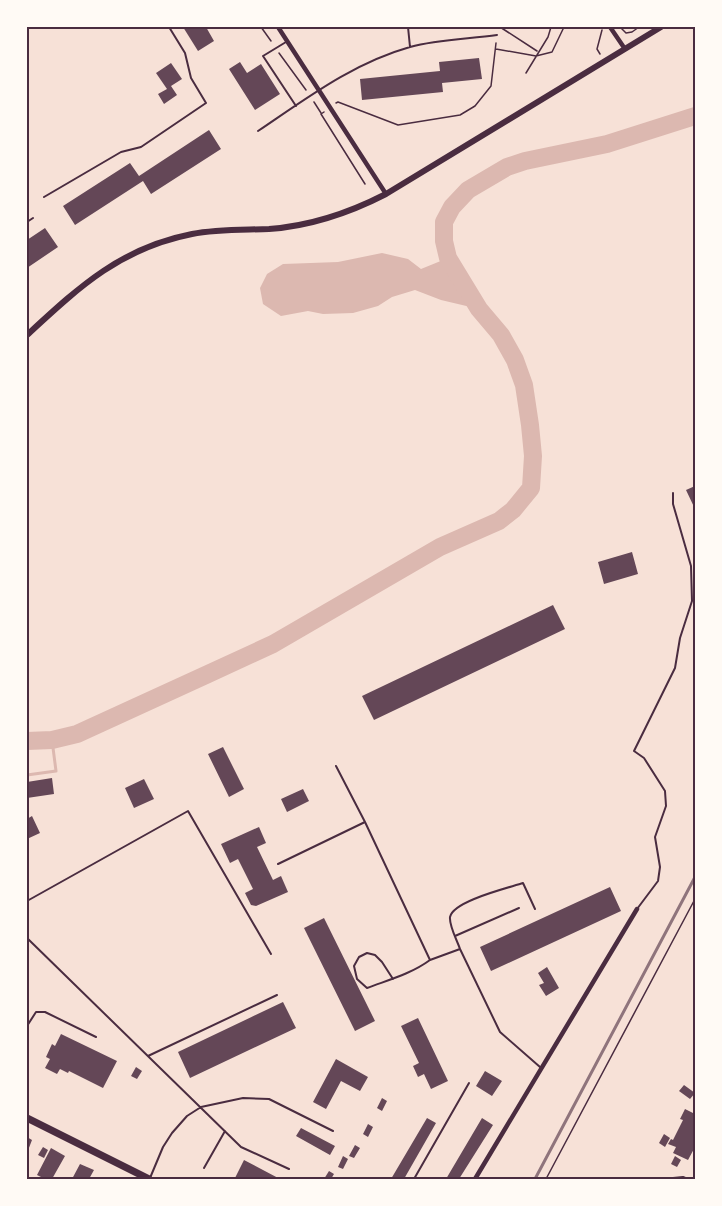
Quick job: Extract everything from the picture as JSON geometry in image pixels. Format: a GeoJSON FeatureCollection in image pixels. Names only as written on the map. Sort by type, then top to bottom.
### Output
{"type":"FeatureCollection","features":[{"type":"Feature","properties":{"kind":"main road"},"geometry":{"type":"LineString","coordinates":[[27,1118],[149,1179]]}},
{"type":"Feature","properties":{"kind":"street"},"geometry":{"type":"LineString","coordinates":[[278,27],[386,194]]}},
{"type":"Feature","properties":{"kind":"street"},"geometry":{"type":"LineString","coordinates":[[610,27],[626,50]]}},
{"type":"Feature","properties":{"kind":"street"},"geometry":{"type":"LineString","coordinates":[[27,335],[80,287],[106,268],[150,246],[192,234],[214,231],[304,225],[333,218],[359,208],[386,194],[661,27]]}},
{"type":"Feature","properties":{"kind":"street"},"geometry":{"type":"LineString","coordinates":[[475,1179],[637,909]]}},
{"type":"Feature","properties":{"kind":"lane"},"geometry":{"type":"LineString","coordinates":[[44,197],[121,152],[141,147],[206,103],[191,78],[185,52],[169,27]]}},
{"type":"Feature","properties":{"kind":"lane"},"geometry":{"type":"LineString","coordinates":[[408,27],[410,47]]}},
{"type":"Feature","properties":{"kind":"lane"},"geometry":{"type":"LineString","coordinates":[[258,131],[361,65],[410,47],[497,35]]}},
{"type":"Feature","properties":{"kind":"lane"},"geometry":{"type":"LineString","coordinates":[[287,41],[263,56],[296,106]]}},
{"type":"Feature","properties":{"kind":"lane"},"geometry":{"type":"LineString","coordinates":[[27,222],[33,218]]}},
{"type":"Feature","properties":{"kind":"lane"},"geometry":{"type":"LineString","coordinates":[[637,909],[658,881],[660,867],[655,837],[666,806],[665,791],[644,758],[634,751],[675,668],[680,638],[692,601],[691,567],[673,504],[673,493]]}},
{"type":"Feature","properties":{"kind":"lane"},"geometry":{"type":"LineString","coordinates":[[336,766],[430,960]]}},
{"type":"Feature","properties":{"kind":"lane"},"geometry":{"type":"LineString","coordinates":[[27,901],[188,811],[272,954]]}},
{"type":"Feature","properties":{"kind":"lane"},"geometry":{"type":"LineString","coordinates":[[278,864],[364,822]]}},
{"type":"Feature","properties":{"kind":"lane"},"geometry":{"type":"LineString","coordinates":[[535,909],[523,883],[468,902],[453,911],[450,919],[460,949],[500,1032],[542,1069]]}},
{"type":"Feature","properties":{"kind":"lane"},"geometry":{"type":"LineString","coordinates":[[455,936],[519,908]]}},
{"type":"Feature","properties":{"kind":"lane"},"geometry":{"type":"LineString","coordinates":[[27,938],[241,1147],[289,1169]]}},
{"type":"Feature","properties":{"kind":"lane"},"geometry":{"type":"LineString","coordinates":[[393,979],[375,955],[368,953],[359,957],[354,966],[357,979],[367,988],[393,979],[417,969],[430,960],[460,949]]}},
{"type":"Feature","properties":{"kind":"lane"},"geometry":{"type":"LineString","coordinates":[[148,1056],[277,995]]}},
{"type":"Feature","properties":{"kind":"lane"},"geometry":{"type":"LineString","coordinates":[[27,1026],[36,1012],[45,1012],[96,1036]]}},
{"type":"Feature","properties":{"kind":"lane"},"geometry":{"type":"LineString","coordinates":[[414,1179],[469,1083]]}},
{"type":"Feature","properties":{"kind":"lane"},"geometry":{"type":"LineString","coordinates":[[149,1179],[172,1133],[187,1116],[201,1107],[243,1098],[269,1099],[333,1131]]}},
{"type":"Feature","properties":{"kind":"lane"},"geometry":{"type":"LineString","coordinates":[[204,1168],[225,1131]]}},
{"type":"Feature","properties":{"kind":"lane"},"geometry":{"type":"LineString","coordinates":[[663,1179],[683,1177],[688,1179]]}},
{"type":"Feature","properties":{"kind":"path"},"geometry":{"type":"LineString","coordinates":[[261,27],[310,96],[364,184]]}},
{"type":"Feature","properties":{"kind":"path"},"geometry":{"type":"LineString","coordinates":[[500,27],[539,52]]}},
{"type":"Feature","properties":{"kind":"path"},"geometry":{"type":"LineString","coordinates":[[526,73],[552,27]]}},
{"type":"Feature","properties":{"kind":"path"},"geometry":{"type":"LineString","coordinates":[[496,49],[536,56],[552,52],[564,27]]}},
{"type":"Feature","properties":{"kind":"path"},"geometry":{"type":"LineString","coordinates":[[620,27],[626,33],[639,27]]}},
{"type":"Feature","properties":{"kind":"path"},"geometry":{"type":"LineString","coordinates":[[601,31],[597,49],[605,62]]}},
{"type":"Feature","properties":{"kind":"path"},"geometry":{"type":"LineString","coordinates":[[321,114],[338,102],[398,125],[460,116],[475,106],[491,86],[497,35]]}},
{"type":"Feature","properties":{"kind":"path"},"geometry":{"type":"LineString","coordinates":[[546,1179],[695,899]]}},
{"type":"Feature","properties":{"kind":"shaded area"},"geometry":{"type":"Polygon","coordinates":[[[382,253],[408,259],[421,269],[448,258],[479,309],[441,300],[415,290],[392,297],[378,306],[353,313],[323,314],[308,311],[281,316],[263,304],[260,288],[267,274],[283,264],[338,262],[382,253]]]}},
{"type":"Feature","properties":{"kind":"building"},"geometry":{"type":"Polygon","coordinates":[[[183,27],[206,27],[214,41],[198,51],[183,27]]]}},
{"type":"Feature","properties":{"kind":"building"},"geometry":{"type":"Polygon","coordinates":[[[479,58],[482,79],[442,83],[443,92],[362,100],[360,79],[440,71],[439,62],[479,58]]]}},
{"type":"Feature","properties":{"kind":"building"},"geometry":{"type":"Polygon","coordinates":[[[240,62],[247,73],[261,64],[280,94],[255,110],[229,69],[240,62]]]}},
{"type":"Feature","properties":{"kind":"building"},"geometry":{"type":"Polygon","coordinates":[[[171,63],[182,79],[171,86],[177,95],[164,104],[158,94],[167,89],[156,73],[171,63]]]}},
{"type":"Feature","properties":{"kind":"building"},"geometry":{"type":"Polygon","coordinates":[[[209,130],[221,149],[151,194],[143,181],[75,225],[63,206],[130,163],[139,176],[209,130]]]}},
{"type":"Feature","properties":{"kind":"building"},"geometry":{"type":"Polygon","coordinates":[[[45,228],[58,247],[27,268],[27,240],[45,228]]]}},
{"type":"Feature","properties":{"kind":"building"},"geometry":{"type":"Polygon","coordinates":[[[695,486],[695,509],[686,490],[695,486]]]}},
{"type":"Feature","properties":{"kind":"building"},"geometry":{"type":"Polygon","coordinates":[[[632,552],[638,574],[604,584],[598,562],[632,552]]]}},
{"type":"Feature","properties":{"kind":"building"},"geometry":{"type":"Polygon","coordinates":[[[553,605],[565,629],[374,720],[362,696],[553,605]]]}},
{"type":"Feature","properties":{"kind":"building"},"geometry":{"type":"Polygon","coordinates":[[[223,747],[244,789],[229,797],[208,754],[223,747]]]}},
{"type":"Feature","properties":{"kind":"building"},"geometry":{"type":"Polygon","coordinates":[[[52,778],[54,794],[27,798],[27,782],[52,778]]]}},
{"type":"Feature","properties":{"kind":"building"},"geometry":{"type":"Polygon","coordinates":[[[144,779],[154,799],[134,808],[125,788],[144,779]]]}},
{"type":"Feature","properties":{"kind":"building"},"geometry":{"type":"Polygon","coordinates":[[[303,789],[309,801],[287,812],[281,799],[303,789]]]}},
{"type":"Feature","properties":{"kind":"building"},"geometry":{"type":"Polygon","coordinates":[[[32,816],[40,833],[27,839],[27,819],[32,816]]]}},
{"type":"Feature","properties":{"kind":"building"},"geometry":{"type":"Polygon","coordinates":[[[259,827],[266,843],[257,847],[273,880],[281,876],[288,892],[256,906],[251,905],[245,893],[253,889],[238,859],[230,863],[221,844],[259,827]]]}},
{"type":"Feature","properties":{"kind":"building"},"geometry":{"type":"Polygon","coordinates":[[[610,887],[621,911],[491,971],[480,947],[610,887]]]}},
{"type":"Feature","properties":{"kind":"building"},"geometry":{"type":"Polygon","coordinates":[[[324,918],[375,1021],[355,1031],[304,928],[324,918]]]}},
{"type":"Feature","properties":{"kind":"building"},"geometry":{"type":"Polygon","coordinates":[[[547,967],[559,988],[546,996],[539,985],[544,983],[538,973],[547,967]]]}},
{"type":"Feature","properties":{"kind":"building"},"geometry":{"type":"Polygon","coordinates":[[[283,1002],[296,1028],[190,1078],[178,1052],[283,1002]]]}},
{"type":"Feature","properties":{"kind":"building"},"geometry":{"type":"Polygon","coordinates":[[[418,1018],[448,1081],[431,1089],[424,1074],[418,1077],[413,1066],[419,1063],[401,1026],[418,1018]]]}},
{"type":"Feature","properties":{"kind":"building"},"geometry":{"type":"Polygon","coordinates":[[[61,1034],[117,1061],[103,1088],[69,1071],[68,1073],[60,1069],[57,1074],[45,1068],[50,1059],[46,1057],[52,1044],[55,1046],[61,1034]]]}},
{"type":"Feature","properties":{"kind":"building"},"geometry":{"type":"Polygon","coordinates":[[[336,1059],[368,1077],[360,1091],[341,1081],[326,1109],[313,1102],[336,1059]]]}},
{"type":"Feature","properties":{"kind":"building"},"geometry":{"type":"Polygon","coordinates":[[[136,1067],[142,1071],[137,1079],[131,1076],[136,1067]]]}},
{"type":"Feature","properties":{"kind":"building"},"geometry":{"type":"Polygon","coordinates":[[[485,1071],[502,1081],[492,1096],[476,1086],[485,1071]]]}},
{"type":"Feature","properties":{"kind":"building"},"geometry":{"type":"Polygon","coordinates":[[[684,1085],[695,1093],[690,1099],[679,1091],[684,1085]]]}},
{"type":"Feature","properties":{"kind":"building"},"geometry":{"type":"Polygon","coordinates":[[[382,1098],[387,1101],[382,1111],[377,1108],[382,1098]]]}},
{"type":"Feature","properties":{"kind":"building"},"geometry":{"type":"Polygon","coordinates":[[[685,1109],[695,1114],[693,1140],[695,1147],[688,1160],[673,1153],[676,1147],[668,1144],[671,1139],[673,1140],[683,1120],[680,1119],[685,1109]]]}},
{"type":"Feature","properties":{"kind":"building"},"geometry":{"type":"Polygon","coordinates":[[[427,1118],[436,1123],[404,1179],[391,1179],[427,1118]]]}},
{"type":"Feature","properties":{"kind":"building"},"geometry":{"type":"Polygon","coordinates":[[[482,1118],[493,1125],[459,1179],[446,1179],[482,1118]]]}},
{"type":"Feature","properties":{"kind":"building"},"geometry":{"type":"Polygon","coordinates":[[[368,1124],[373,1127],[368,1137],[363,1134],[368,1124]]]}},
{"type":"Feature","properties":{"kind":"building"},"geometry":{"type":"Polygon","coordinates":[[[301,1128],[335,1146],[330,1155],[296,1136],[301,1128]]]}},
{"type":"Feature","properties":{"kind":"building"},"geometry":{"type":"Polygon","coordinates":[[[664,1134],[670,1138],[665,1147],[659,1143],[664,1134]]]}},
{"type":"Feature","properties":{"kind":"building"},"geometry":{"type":"Polygon","coordinates":[[[27,1137],[32,1140],[27,1153],[27,1137]]]}},
{"type":"Feature","properties":{"kind":"building"},"geometry":{"type":"Polygon","coordinates":[[[355,1145],[360,1148],[354,1158],[349,1156],[355,1145]]]}},
{"type":"Feature","properties":{"kind":"building"},"geometry":{"type":"Polygon","coordinates":[[[43,1147],[48,1150],[44,1158],[38,1155],[43,1147]]]}},
{"type":"Feature","properties":{"kind":"building"},"geometry":{"type":"Polygon","coordinates":[[[51,1148],[65,1156],[52,1179],[45,1179],[37,1175],[51,1148]]]}},
{"type":"Feature","properties":{"kind":"building"},"geometry":{"type":"Polygon","coordinates":[[[343,1156],[348,1159],[343,1169],[338,1167],[343,1156]]]}},
{"type":"Feature","properties":{"kind":"building"},"geometry":{"type":"Polygon","coordinates":[[[675,1156],[681,1160],[677,1167],[671,1164],[675,1156]]]}},
{"type":"Feature","properties":{"kind":"building"},"geometry":{"type":"Polygon","coordinates":[[[244,1160],[280,1179],[235,1178],[244,1160]]]}},
{"type":"Feature","properties":{"kind":"building"},"geometry":{"type":"Polygon","coordinates":[[[80,1164],[94,1170],[89,1179],[72,1179],[80,1164]]]}},
{"type":"Feature","properties":{"kind":"building"},"geometry":{"type":"Polygon","coordinates":[[[329,1171],[334,1174],[331,1179],[324,1179],[329,1171]]]}},
{"type":"Feature","properties":{"kind":"waterway"},"geometry":{"type":"LineString","coordinates":[[27,741],[52,740],[77,734],[273,644],[440,547],[499,521],[513,510],[531,488],[533,456],[524,385],[515,360],[501,335],[479,309],[448,258],[444,241],[444,222],[452,207],[468,190],[507,167],[525,161],[607,144],[695,116]]}},
{"type":"Feature","properties":{"kind":"waterway"},"geometry":{"type":"LineString","coordinates":[[27,775],[56,771],[52,740]]}},
{"type":"Feature","properties":{"kind":"railway"},"geometry":{"type":"LineString","coordinates":[[535,1179],[695,877]]}}]}
